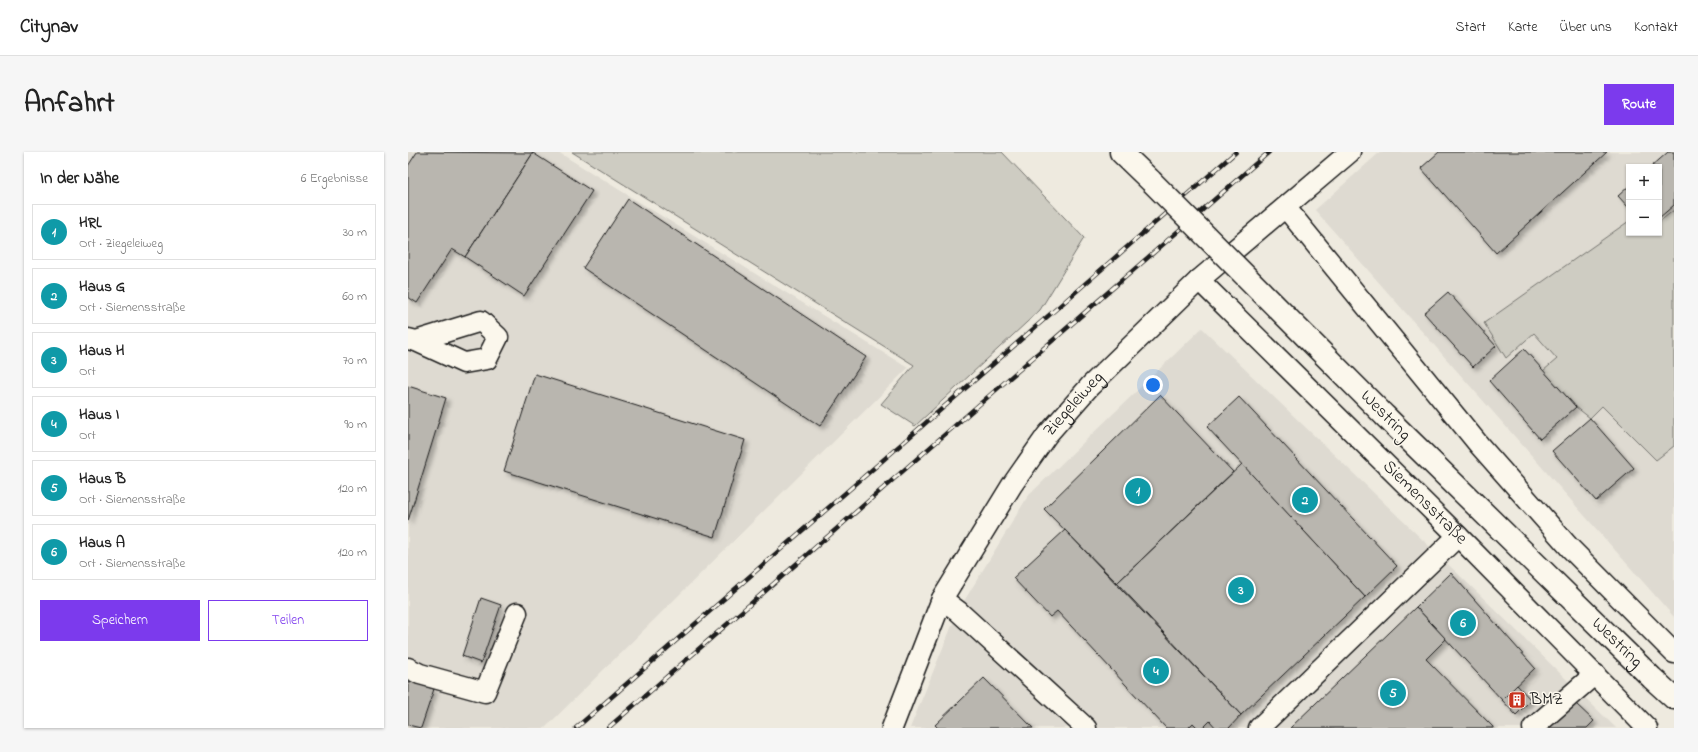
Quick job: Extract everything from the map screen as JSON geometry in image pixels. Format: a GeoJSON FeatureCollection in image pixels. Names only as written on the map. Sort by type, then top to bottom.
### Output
{"type":"FeatureCollection","features":[{"type":"Feature","properties":{"kind":"main road","name":"Westring"},"geometry":{"type":"LineString","coordinates":[[1121,152],[1152,180],[1386,417],[1674,698]]}},
{"type":"Feature","properties":{"kind":"main road","name":"Westring"},"geometry":{"type":"LineString","coordinates":[[1652,678],[1674,707]]}},
{"type":"Feature","properties":{"kind":"street","name":"Ziegeleiweg"},"geometry":{"type":"LineString","coordinates":[[892,728],[942,599],[1012,485],[1048,435],[1090,386],[1199,280],[1286,208],[1350,152]]}},
{"type":"Feature","properties":{"kind":"street"},"geometry":{"type":"LineString","coordinates":[[1286,208],[1480,446],[1570,548],[1672,648]]}},
{"type":"Feature","properties":{"kind":"street","name":"Siemensstraße"},"geometry":{"type":"LineString","coordinates":[[1199,280],[1458,536],[1595,674],[1646,728]]}},
{"type":"Feature","properties":{"kind":"street"},"geometry":{"type":"LineString","coordinates":[[1259,728],[1458,536]]}},
{"type":"Feature","properties":{"kind":"street"},"geometry":{"type":"LineString","coordinates":[[942,599],[958,611],[1086,728]]}},
{"type":"Feature","properties":{"kind":"street"},"geometry":{"type":"LineString","coordinates":[[408,668],[420,674],[485,692],[517,613]]}},
{"type":"Feature","properties":{"kind":"street"},"geometry":{"type":"LineString","coordinates":[[1533,728],[1595,674]]}},
{"type":"Feature","properties":{"kind":"shaded area"},"geometry":{"type":"Polygon","coordinates":[[[408,152],[558,152],[908,368],[545,728],[408,728],[408,152]]]}},
{"type":"Feature","properties":{"kind":"shaded area"},"geometry":{"type":"Polygon","coordinates":[[[572,152],[1002,152],[1084,238],[1040,310],[915,426],[881,404],[914,365],[572,152]]]}},
{"type":"Feature","properties":{"kind":"shaded area"},"geometry":{"type":"Polygon","coordinates":[[[1380,152],[1674,152],[1674,617],[1315,210],[1380,152]]]}},
{"type":"Feature","properties":{"kind":"shaded area"},"geometry":{"type":"Polygon","coordinates":[[[1674,210],[1674,446],[1656,460],[1602,406],[1590,418],[1576,407],[1543,371],[1557,359],[1534,333],[1506,358],[1484,323],[1626,223],[1626,236],[1662,236],[1662,220],[1674,210]]]}},
{"type":"Feature","properties":{"kind":"shaded area"},"geometry":{"type":"Polygon","coordinates":[[[1202,328],[1616,728],[910,728],[958,611],[1028,496],[1202,328]]]}},
{"type":"Feature","properties":{"kind":"building"},"geometry":{"type":"Polygon","coordinates":[[[417,152],[533,153],[465,257],[452,249],[417,303],[408,297],[408,166],[417,152]]]}},
{"type":"Feature","properties":{"kind":"building"},"geometry":{"type":"Polygon","coordinates":[[[1439,152],[1607,152],[1496,253],[1421,168],[1439,152]]]}},
{"type":"Feature","properties":{"kind":"building"},"geometry":{"type":"Polygon","coordinates":[[[1668,152],[1674,152],[1674,205],[1662,215],[1662,164],[1654,164],[1668,152]]]}},
{"type":"Feature","properties":{"kind":"building"},"geometry":{"type":"Polygon","coordinates":[[[533,153],[592,191],[524,296],[465,257],[533,153]]]}},
{"type":"Feature","properties":{"kind":"building"},"geometry":{"type":"Polygon","coordinates":[[[1626,189],[1626,205],[1618,196],[1626,189]]]}},
{"type":"Feature","properties":{"kind":"building"},"geometry":{"type":"Polygon","coordinates":[[[628,199],[866,357],[820,426],[583,268],[628,199]]]}},
{"type":"Feature","properties":{"kind":"building"},"geometry":{"type":"Polygon","coordinates":[[[1448,292],[1496,346],[1473,367],[1424,313],[1448,292]]]}},
{"type":"Feature","properties":{"kind":"building"},"geometry":{"type":"Polygon","coordinates":[[[1524,349],[1576,407],[1540,439],[1489,381],[1524,349]]]}},
{"type":"Feature","properties":{"kind":"building"},"geometry":{"type":"Polygon","coordinates":[[[535,374],[745,440],[715,537],[504,471],[535,374]]]}},
{"type":"Feature","properties":{"kind":"building"},"geometry":{"type":"Polygon","coordinates":[[[408,386],[446,398],[408,521],[408,386]]]}},
{"type":"Feature","properties":{"kind":"building"},"geometry":{"type":"Polygon","coordinates":[[[1160,395],[1233,472],[1117,583],[1044,509],[1160,395]]]}},
{"type":"Feature","properties":{"kind":"building"},"geometry":{"type":"Polygon","coordinates":[[[1239,397],[1397,566],[1365,597],[1207,427],[1239,397]]]}},
{"type":"Feature","properties":{"kind":"building"},"geometry":{"type":"Polygon","coordinates":[[[1590,418],[1634,468],[1596,501],[1552,451],[1590,418]]]}},
{"type":"Feature","properties":{"kind":"building"},"geometry":{"type":"Polygon","coordinates":[[[1242,464],[1365,597],[1241,715],[1117,583],[1242,464]]]}},
{"type":"Feature","properties":{"kind":"building"},"geometry":{"type":"Polygon","coordinates":[[[1065,530],[1241,715],[1229,728],[1216,728],[1210,721],[1203,728],[1198,728],[1193,723],[1188,728],[1166,728],[1057,611],[1050,617],[1013,578],[1065,530]]]}},
{"type":"Feature","properties":{"kind":"building"},"geometry":{"type":"Polygon","coordinates":[[[1451,573],[1535,668],[1502,700],[1416,607],[1451,573]]]}},
{"type":"Feature","properties":{"kind":"building"},"geometry":{"type":"Polygon","coordinates":[[[481,598],[501,605],[481,663],[462,656],[481,598]]]}},
{"type":"Feature","properties":{"kind":"building"},"geometry":{"type":"Polygon","coordinates":[[[1416,607],[1446,639],[1426,659],[1493,728],[1290,728],[1416,607]]]}},
{"type":"Feature","properties":{"kind":"building"},"geometry":{"type":"Polygon","coordinates":[[[984,678],[1033,728],[938,728],[935,725],[984,678]]]}},
{"type":"Feature","properties":{"kind":"building"},"geometry":{"type":"Polygon","coordinates":[[[408,681],[434,689],[421,728],[408,725],[408,681]]]}},
{"type":"Feature","properties":{"kind":"building","name":"BMZ"},"geometry":{"type":"Polygon","coordinates":[[[1517,685],[1531,700],[1516,715],[1502,700],[1517,685]]]}},
{"type":"Feature","properties":{"kind":"building"},"geometry":{"type":"Polygon","coordinates":[[[1575,703],[1594,721],[1587,728],[1546,728],[1575,703]]]}},
{"type":"Feature","properties":{"kind":"railway"},"geometry":{"type":"LineString","coordinates":[[576,728],[1236,152]]}},
{"type":"Feature","properties":{"kind":"railway"},"geometry":{"type":"LineString","coordinates":[[608,728],[1269,152]]}},
{"type":"Feature","properties":{"kind":"place","name":"HRL"},"geometry":{"type":"Point","coordinates":[1138,491]}},
{"type":"Feature","properties":{"kind":"place","name":"Haus G"},"geometry":{"type":"Point","coordinates":[1305,500]}},
{"type":"Feature","properties":{"kind":"place","name":"Haus H"},"geometry":{"type":"Point","coordinates":[1241,590]}},
{"type":"Feature","properties":{"kind":"place","name":"Haus A"},"geometry":{"type":"Point","coordinates":[1463,623]}},
{"type":"Feature","properties":{"kind":"place","name":"Haus I"},"geometry":{"type":"Point","coordinates":[1156,671]}},
{"type":"Feature","properties":{"kind":"place","name":"Haus B"},"geometry":{"type":"Point","coordinates":[1393,693]}},
{"type":"Feature","properties":{"kind":"place","name":"BMZ"},"geometry":{"type":"Point","coordinates":[1517,700]}}]}
